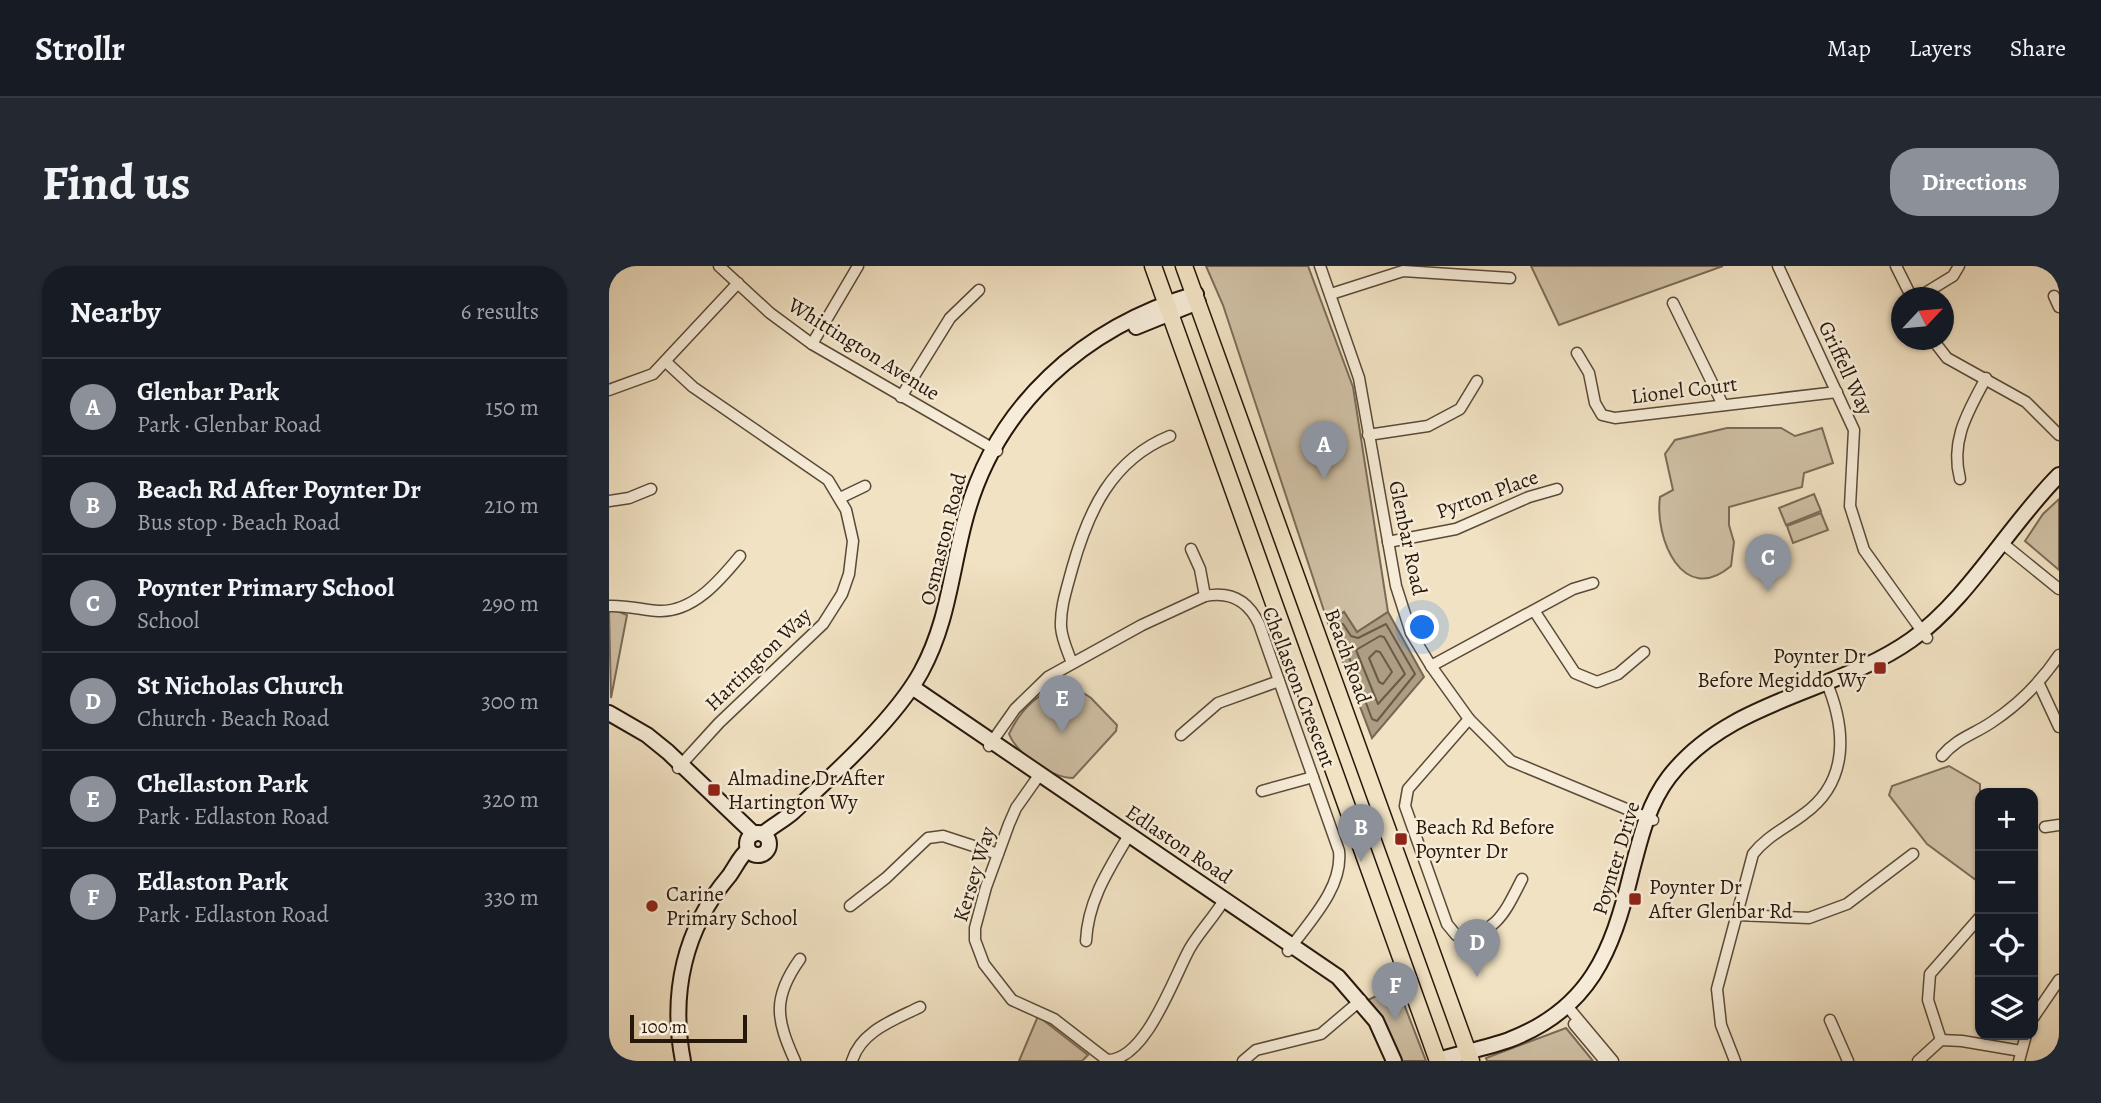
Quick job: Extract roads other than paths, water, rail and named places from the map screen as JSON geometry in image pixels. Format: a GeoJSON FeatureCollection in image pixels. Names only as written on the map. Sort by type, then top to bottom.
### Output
{"type":"FeatureCollection","features":[{"type":"Feature","properties":{"kind":"main road"},"geometry":{"type":"LineString","coordinates":[[1153,266],[1438,1061]]}},
{"type":"Feature","properties":{"kind":"main road","name":"Beach Road"},"geometry":{"type":"LineString","coordinates":[[1184,266],[1470,1058]]}},
{"type":"Feature","properties":{"kind":"street","name":"Whittington Avenue"},"geometry":{"type":"LineString","coordinates":[[719,266],[770,313],[812,344],[995,450]]}},
{"type":"Feature","properties":{"kind":"street"},"geometry":{"type":"LineString","coordinates":[[812,344],[858,266]]}},
{"type":"Feature","properties":{"kind":"street","name":"Glenbar Road"},"geometry":{"type":"LineString","coordinates":[[1320,266],[1359,378],[1396,586],[1411,633],[1469,719],[1511,761],[1650,818]]}},
{"type":"Feature","properties":{"kind":"street","name":"Griffell Way"},"geometry":{"type":"LineString","coordinates":[[1778,266],[1854,429],[1850,506],[1864,550],[1881,578],[1925,635]]}},
{"type":"Feature","properties":{"kind":"street"},"geometry":{"type":"LineString","coordinates":[[1896,266],[1906,287]]}},
{"type":"Feature","properties":{"kind":"street"},"geometry":{"type":"LineString","coordinates":[[1935,287],[1953,276],[1959,266]]}},
{"type":"Feature","properties":{"kind":"street"},"geometry":{"type":"LineString","coordinates":[[1331,294],[1403,271],[1510,278]]}},
{"type":"Feature","properties":{"kind":"street"},"geometry":{"type":"LineString","coordinates":[[609,390],[653,374],[738,283]]}},
{"type":"Feature","properties":{"kind":"street"},"geometry":{"type":"LineString","coordinates":[[901,397],[950,318],[979,290]]}},
{"type":"Feature","properties":{"kind":"street"},"geometry":{"type":"LineString","coordinates":[[2054,296],[2059,307]]}},
{"type":"Feature","properties":{"kind":"street","name":"Osmaston Road"},"geometry":{"type":"LineString","coordinates":[[683,1061],[678,1000],[687,951],[708,903],[756,843],[886,729],[913,691],[945,616],[965,519],[995,450],[1028,408],[1079,358],[1169,308],[1197,298]]}},
{"type":"Feature","properties":{"kind":"street"},"geometry":{"type":"LineString","coordinates":[[1673,303],[1723,405]]}},
{"type":"Feature","properties":{"kind":"street"},"geometry":{"type":"LineString","coordinates":[[1941,350],[1947,358],[2026,402],[2059,435]]}},
{"type":"Feature","properties":{"kind":"street","name":"Lionel Court"},"geometry":{"type":"LineString","coordinates":[[1577,354],[1589,373],[1595,403],[1602,415],[1615,418],[1837,392]]}},
{"type":"Feature","properties":{"kind":"street","name":"Hartington Way"},"geometry":{"type":"LineString","coordinates":[[666,362],[693,387],[819,472],[841,498],[853,541],[849,574],[835,609],[797,651],[719,723],[679,767]]}},
{"type":"Feature","properties":{"kind":"street"},"geometry":{"type":"LineString","coordinates":[[1960,479],[1957,466],[1958,430],[1986,378]]}},
{"type":"Feature","properties":{"kind":"street"},"geometry":{"type":"LineString","coordinates":[[1368,435],[1428,426],[1460,409],[1477,381]]}},
{"type":"Feature","properties":{"kind":"street"},"geometry":{"type":"LineString","coordinates":[[1072,663],[1064,642],[1062,614],[1088,517],[1110,482],[1144,451],[1170,436]]}},
{"type":"Feature","properties":{"kind":"street","name":"Poynter Drive"},"geometry":{"type":"LineString","coordinates":[[2004,545],[2059,475]]}},
{"type":"Feature","properties":{"kind":"street","name":"Poynter Drive"},"geometry":{"type":"LineString","coordinates":[[1438,1061],[1470,1058],[1510,1040],[1567,1010],[1596,985],[1621,940],[1650,818],[1678,778],[1708,746],[1744,724],[1828,684],[1912,649],[2059,484]]}},
{"type":"Feature","properties":{"kind":"street"},"geometry":{"type":"LineString","coordinates":[[841,498],[865,486]]}},
{"type":"Feature","properties":{"kind":"street"},"geometry":{"type":"LineString","coordinates":[[609,501],[619,501],[651,489]]}},
{"type":"Feature","properties":{"kind":"street","name":"Pyrton Place"},"geometry":{"type":"LineString","coordinates":[[1388,542],[1456,528],[1529,497],[1557,489]]}},
{"type":"Feature","properties":{"kind":"street"},"geometry":{"type":"LineString","coordinates":[[2004,545],[2059,589]]}},
{"type":"Feature","properties":{"kind":"street"},"geometry":{"type":"LineString","coordinates":[[991,743],[1028,695],[1072,663],[1205,596],[1200,569],[1191,549]]}},
{"type":"Feature","properties":{"kind":"street"},"geometry":{"type":"LineString","coordinates":[[609,606],[663,611],[679,608],[711,587],[740,556]]}},
{"type":"Feature","properties":{"kind":"street"},"geometry":{"type":"LineString","coordinates":[[1431,666],[1535,612],[1573,589],[1593,583]]}},
{"type":"Feature","properties":{"kind":"street","name":"Chellaston Crescent"},"geometry":{"type":"LineString","coordinates":[[1205,596],[1222,593],[1248,605],[1259,624],[1341,863],[1335,884],[1290,948]]}},
{"type":"Feature","properties":{"kind":"street"},"geometry":{"type":"LineString","coordinates":[[1535,612],[1575,673],[1597,682],[1618,674],[1644,652]]}},
{"type":"Feature","properties":{"kind":"street"},"geometry":{"type":"LineString","coordinates":[[1942,756],[1954,741],[1991,723],[2039,684],[2059,655]]}},
{"type":"Feature","properties":{"kind":"street"},"geometry":{"type":"LineString","coordinates":[[1181,735],[1218,703],[1279,681]]}},
{"type":"Feature","properties":{"kind":"street"},"geometry":{"type":"LineString","coordinates":[[1735,1061],[1721,1025],[1717,989],[1753,854],[1764,840],[1805,814],[1826,794],[1836,775],[1841,756],[1840,727],[1828,684]]}},
{"type":"Feature","properties":{"kind":"street"},"geometry":{"type":"LineString","coordinates":[[2039,684],[2059,727]]}},
{"type":"Feature","properties":{"kind":"street","name":"Edlaston Road"},"geometry":{"type":"LineString","coordinates":[[913,691],[1290,948],[1358,1002],[1385,1036],[1394,1061]]}},
{"type":"Feature","properties":{"kind":"street"},"geometry":{"type":"LineString","coordinates":[[610,719],[647,735],[756,843]]}},
{"type":"Feature","properties":{"kind":"street"},"geometry":{"type":"LineString","coordinates":[[1469,719],[1408,789],[1405,806],[1447,924],[1456,935],[1471,936],[1500,920],[1522,879]]}},
{"type":"Feature","properties":{"kind":"street","name":"Kersey Way"},"geometry":{"type":"LineString","coordinates":[[1038,777],[1016,808],[998,854],[975,928],[978,952],[984,964],[1012,1000],[1054,1019],[1107,1060],[1124,1057],[1146,1033],[1192,945],[1223,903]]}},
{"type":"Feature","properties":{"kind":"street"},"geometry":{"type":"LineString","coordinates":[[1262,791],[1313,777]]}},
{"type":"Feature","properties":{"kind":"street"},"geometry":{"type":"LineString","coordinates":[[2045,827],[2059,825]]}},
{"type":"Feature","properties":{"kind":"street"},"geometry":{"type":"LineString","coordinates":[[850,906],[887,878],[928,838],[943,836],[998,854]]}},
{"type":"Feature","properties":{"kind":"street"},"geometry":{"type":"LineString","coordinates":[[1086,941],[1089,914],[1096,895],[1127,838]]}},
{"type":"Feature","properties":{"kind":"street","name":"Osmaston Road"},"geometry":{"type":"LineString","coordinates":[[691,1061],[685,1008],[692,961],[714,908],[756,843]]}},
{"type":"Feature","properties":{"kind":"street"},"geometry":{"type":"LineString","coordinates":[[1737,915],[1809,918],[1847,904],[1913,854]]}},
{"type":"Feature","properties":{"kind":"street"},"geometry":{"type":"LineString","coordinates":[[1941,1040],[1928,1000],[1930,974],[1975,923]]}},
{"type":"Feature","properties":{"kind":"street"},"geometry":{"type":"LineString","coordinates":[[795,1061],[779,1020],[777,1005],[790,973],[800,959]]}},
{"type":"Feature","properties":{"kind":"street"},"geometry":{"type":"LineString","coordinates":[[2038,1011],[2059,980]]}},
{"type":"Feature","properties":{"kind":"street"},"geometry":{"type":"LineString","coordinates":[[1243,1061],[1256,1050],[1321,1034],[1358,1002]]}},
{"type":"Feature","properties":{"kind":"street","name":"Edlaston Road"},"geometry":{"type":"LineString","coordinates":[[1358,1002],[1377,1035],[1387,1061]]}},
{"type":"Feature","properties":{"kind":"street"},"geometry":{"type":"LineString","coordinates":[[852,1061],[862,1041],[876,1029],[920,1007]]}},
{"type":"Feature","properties":{"kind":"street"},"geometry":{"type":"LineString","coordinates":[[1567,1010],[1605,1061]]}},
{"type":"Feature","properties":{"kind":"street"},"geometry":{"type":"LineString","coordinates":[[1567,1010],[1613,1061]]}},
{"type":"Feature","properties":{"kind":"street"},"geometry":{"type":"LineString","coordinates":[[1830,1020],[1848,1061]]}},
{"type":"Feature","properties":{"kind":"street"},"geometry":{"type":"LineString","coordinates":[[1918,1061],[1941,1040],[1962,1041],[2020,1056]]}},
{"type":"Feature","properties":{"kind":"water"},"geometry":{"type":"Polygon","coordinates":[[[1344,612],[1357,632],[1388,612],[1424,677],[1372,738],[1328,623],[1344,612]]]}},
{"type":"Feature","properties":{"kind":"place","name":"Glenbar Park"},"geometry":{"type":"Point","coordinates":[1324,479]}},
{"type":"Feature","properties":{"kind":"place","name":"Poynter Primary School"},"geometry":{"type":"Point","coordinates":[1768,592]}},
{"type":"Feature","properties":{"kind":"place","name":"Poynter Dr Before Megiddo Wy"},"geometry":{"type":"Point","coordinates":[1880,668]}},
{"type":"Feature","properties":{"kind":"place","name":"Chellaston Park"},"geometry":{"type":"Point","coordinates":[1062,733]}},
{"type":"Feature","properties":{"kind":"place","name":"Almadine Dr After Hartington Wy"},"geometry":{"type":"Point","coordinates":[714,790]}},
{"type":"Feature","properties":{"kind":"place","name":"Beach Rd Before Poynter Dr"},"geometry":{"type":"Point","coordinates":[1401,839]}},
{"type":"Feature","properties":{"kind":"place","name":"Beach Rd After Poynter Dr"},"geometry":{"type":"Point","coordinates":[1361,862]}},
{"type":"Feature","properties":{"kind":"place","name":"Poynter Dr After Glenbar Rd"},"geometry":{"type":"Point","coordinates":[1635,899]}},
{"type":"Feature","properties":{"kind":"place","name":"Carine Primary School"},"geometry":{"type":"Point","coordinates":[652,906]}},
{"type":"Feature","properties":{"kind":"place","name":"St Nicholas Church"},"geometry":{"type":"Point","coordinates":[1477,977]}},
{"type":"Feature","properties":{"kind":"place","name":"Edlaston Park"},"geometry":{"type":"Point","coordinates":[1395,1020]}}]}
